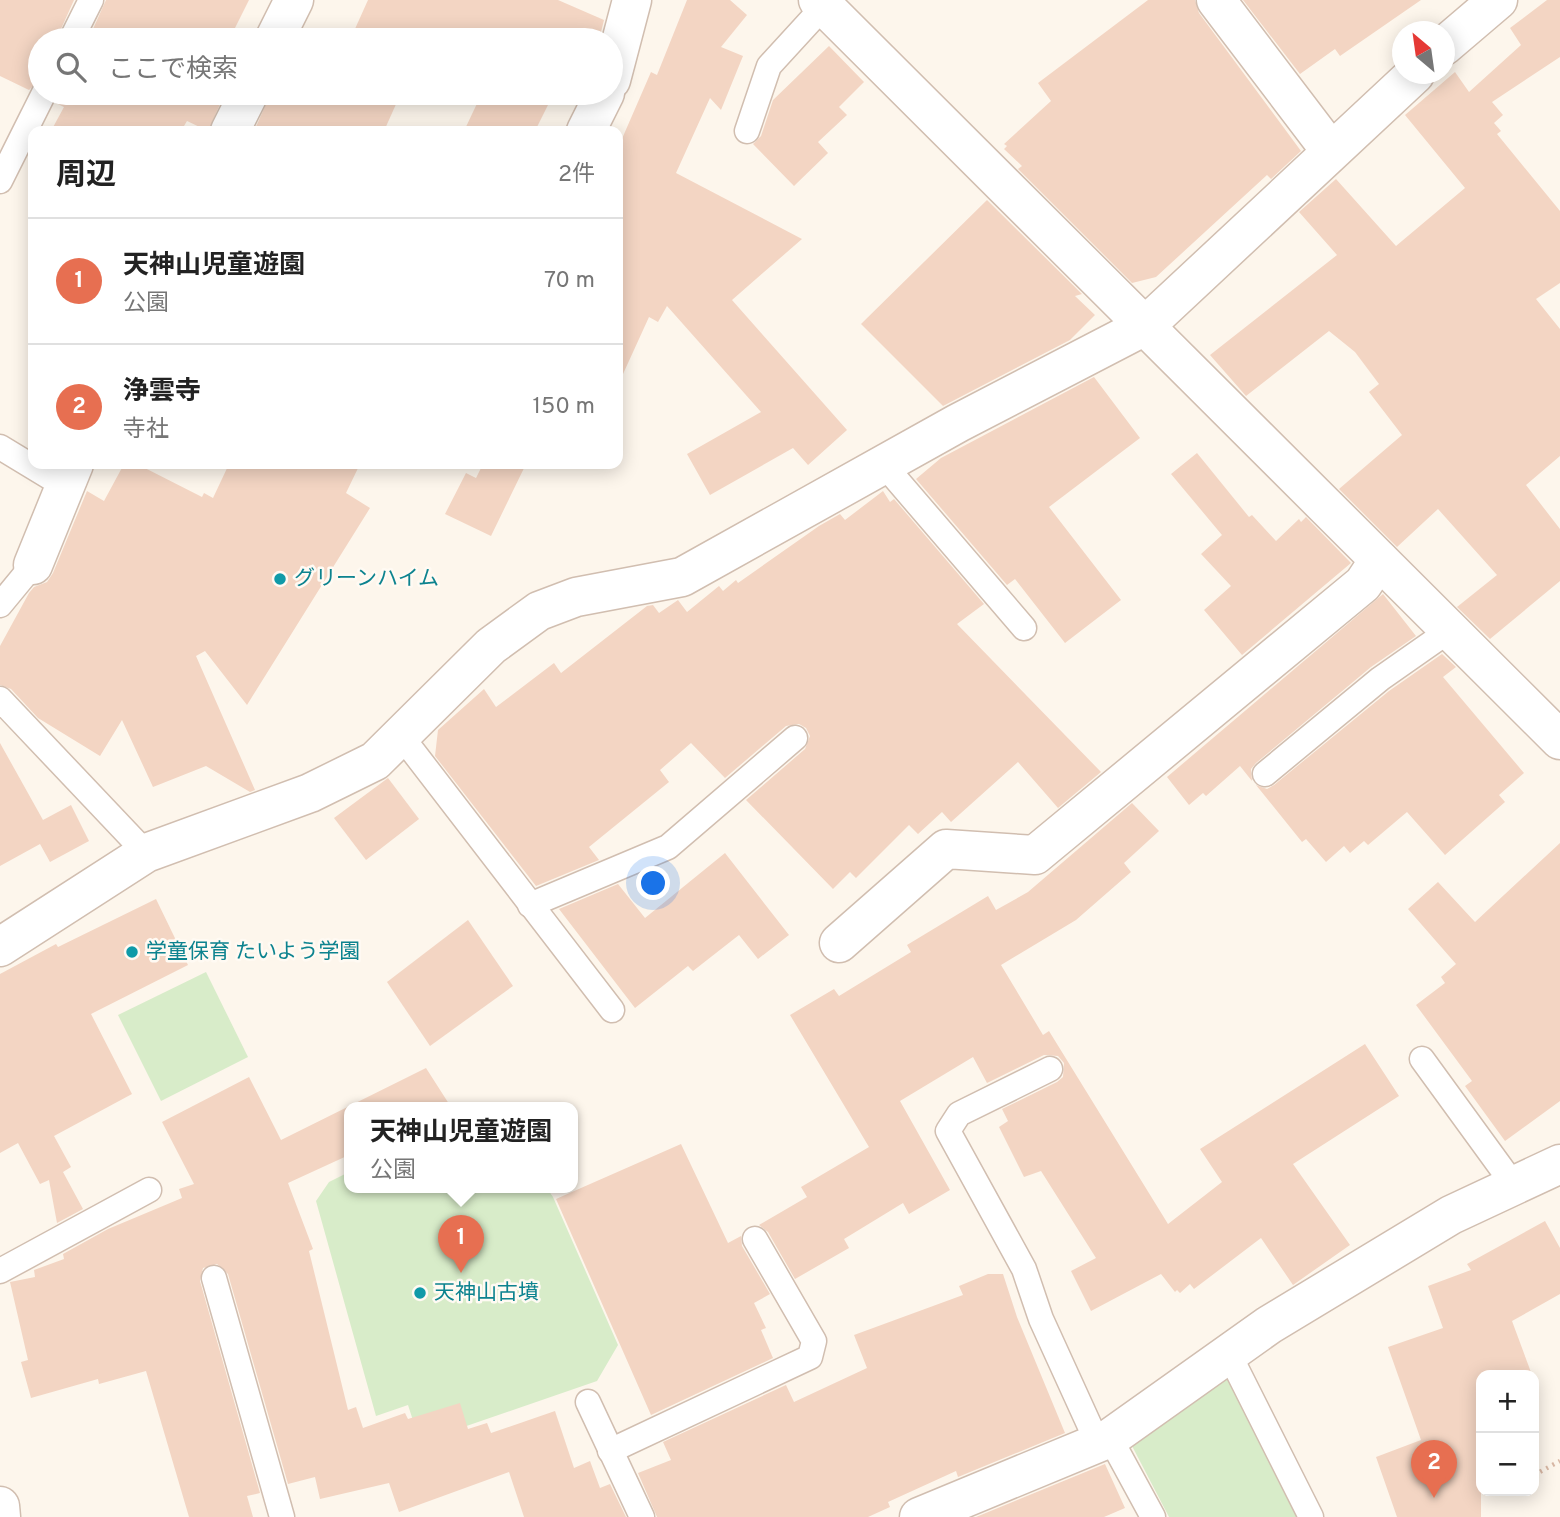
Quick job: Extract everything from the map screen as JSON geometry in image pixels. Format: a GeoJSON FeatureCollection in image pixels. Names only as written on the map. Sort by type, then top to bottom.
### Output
{"type":"FeatureCollection","features":[{"type":"Feature","properties":{"kind":"street"},"geometry":{"type":"LineString","coordinates":[[280,28],[293,0]]}},
{"type":"Feature","properties":{"kind":"street"},"geometry":{"type":"LineString","coordinates":[[623,34],[632,0]]}},
{"type":"Feature","properties":{"kind":"street"},"geometry":{"type":"LineString","coordinates":[[1216,0],[1330,150]]}},
{"type":"Feature","properties":{"kind":"street"},"geometry":{"type":"LineString","coordinates":[[1455,37],[1498,0]]}},
{"type":"Feature","properties":{"kind":"street"},"geometry":{"type":"LineString","coordinates":[[821,3],[1560,740]]}},
{"type":"Feature","properties":{"kind":"street"},"geometry":{"type":"LineString","coordinates":[[0,947],[146,853],[310,793],[375,761],[491,646],[539,611],[576,597],[682,577],[958,423],[1145,326],[1330,150],[1404,84]]}},
{"type":"Feature","properties":{"kind":"street"},"geometry":{"type":"LineString","coordinates":[[232,126],[243,105]]}},
{"type":"Feature","properties":{"kind":"street"},"geometry":{"type":"LineString","coordinates":[[588,126],[599,105]]}},
{"type":"Feature","properties":{"kind":"street"},"geometry":{"type":"LineString","coordinates":[[33,565],[70,475]]}},
{"type":"Feature","properties":{"kind":"street"},"geometry":{"type":"LineString","coordinates":[[839,943],[946,849],[1035,855],[1363,584],[1379,559]]}},
{"type":"Feature","properties":{"kind":"street"},"geometry":{"type":"LineString","coordinates":[[919,1517],[1104,1441],[1269,1325],[1451,1215],[1560,1164]]}},
{"type":"Feature","properties":{"kind":"street"},"geometry":{"type":"LineString","coordinates":[[0,1506],[1,1517]]}},
{"type":"Feature","properties":{"kind":"lane"},"geometry":{"type":"LineString","coordinates":[[77,28],[91,0]]}},
{"type":"Feature","properties":{"kind":"lane"},"geometry":{"type":"LineString","coordinates":[[747,131],[769,66],[821,3]]}},
{"type":"Feature","properties":{"kind":"lane"},"geometry":{"type":"LineString","coordinates":[[0,181],[38,105]]}},
{"type":"Feature","properties":{"kind":"lane"},"geometry":{"type":"LineString","coordinates":[[0,447],[28,458]]}},
{"type":"Feature","properties":{"kind":"lane"},"geometry":{"type":"LineString","coordinates":[[884,466],[1024,628]]}},
{"type":"Feature","properties":{"kind":"lane"},"geometry":{"type":"LineString","coordinates":[[0,605],[33,565]]}},
{"type":"Feature","properties":{"kind":"lane"},"geometry":{"type":"LineString","coordinates":[[1265,774],[1380,679],[1450,630]]}},
{"type":"Feature","properties":{"kind":"lane"},"geometry":{"type":"LineString","coordinates":[[0,699],[146,853]]}},
{"type":"Feature","properties":{"kind":"lane"},"geometry":{"type":"LineString","coordinates":[[401,737],[612,1010]]}},
{"type":"Feature","properties":{"kind":"lane"},"geometry":{"type":"LineString","coordinates":[[530,905],[673,853],[795,738]]}},
{"type":"Feature","properties":{"kind":"lane"},"geometry":{"type":"LineString","coordinates":[[1422,1059],[1513,1184]]}},
{"type":"Feature","properties":{"kind":"lane"},"geometry":{"type":"LineString","coordinates":[[1050,1069],[959,1114],[948,1131],[1024,1269],[1041,1319],[1104,1441],[1153,1517]]}},
{"type":"Feature","properties":{"kind":"lane"},"geometry":{"type":"LineString","coordinates":[[0,1271],[149,1190]]}},
{"type":"Feature","properties":{"kind":"lane"},"geometry":{"type":"LineString","coordinates":[[610,1451],[810,1357],[814,1342],[755,1240]]}},
{"type":"Feature","properties":{"kind":"lane"},"geometry":{"type":"LineString","coordinates":[[214,1278],[282,1517]]}},
{"type":"Feature","properties":{"kind":"lane"},"geometry":{"type":"LineString","coordinates":[[1228,1354],[1311,1517]]}},
{"type":"Feature","properties":{"kind":"lane"},"geometry":{"type":"LineString","coordinates":[[588,1402],[642,1517]]}},
{"type":"Feature","properties":{"kind":"path"},"geometry":{"type":"LineString","coordinates":[[1539,1472],[1560,1461]]}},
{"type":"Feature","properties":{"kind":"green space"},"geometry":{"type":"Polygon","coordinates":[[[206,972],[248,1057],[161,1101],[118,1015],[206,972]]]}},
{"type":"Feature","properties":{"kind":"green space"},"geometry":{"type":"Polygon","coordinates":[[[344,1174],[344,1193],[550,1193],[618,1345],[597,1381],[420,1442],[408,1405],[376,1416],[316,1201],[329,1182],[344,1174]]]}},
{"type":"Feature","properties":{"kind":"green space"},"geometry":{"type":"Polygon","coordinates":[[[1224,1369],[1303,1517],[1169,1517],[1131,1444],[1224,1369]]]}},
{"type":"Feature","properties":{"kind":"building"},"geometry":{"type":"Polygon","coordinates":[[[0,0],[74,0],[61,28],[28,28],[28,90],[0,76],[0,0]]]}},
{"type":"Feature","properties":{"kind":"building"},"geometry":{"type":"Polygon","coordinates":[[[106,0],[249,0],[235,28],[93,28],[106,0]]]}},
{"type":"Feature","properties":{"kind":"building"},"geometry":{"type":"Polygon","coordinates":[[[368,0],[558,0],[604,20],[602,28],[355,28],[368,0]]]}},
{"type":"Feature","properties":{"kind":"building"},"geometry":{"type":"Polygon","coordinates":[[[687,0],[730,0],[747,15],[721,47],[743,56],[721,110],[710,98],[676,173],[802,239],[732,300],[847,430],[808,465],[793,448],[710,495],[687,454],[761,412],[667,306],[658,322],[649,317],[623,374],[623,136],[651,72],[657,75],[687,0]]]}},
{"type":"Feature","properties":{"kind":"building"},"geometry":{"type":"Polygon","coordinates":[[[1148,0],[1195,0],[1199,13],[1301,151],[1271,179],[1267,175],[1156,277],[1132,283],[1018,169],[1022,166],[1004,149],[1007,146],[1004,144],[1051,101],[1038,83],[1148,0]]]}},
{"type":"Feature","properties":{"kind":"building"},"geometry":{"type":"Polygon","coordinates":[[[1243,0],[1421,0],[1340,56],[1335,49],[1300,74],[1243,0]]]}},
{"type":"Feature","properties":{"kind":"building"},"geometry":{"type":"Polygon","coordinates":[[[1547,0],[1560,0],[1560,57],[1492,102],[1503,115],[1494,123],[1501,131],[1497,134],[1560,211],[1560,283],[1536,299],[1560,329],[1560,456],[1526,485],[1560,529],[1560,581],[1490,639],[1457,607],[1497,575],[1438,509],[1397,547],[1339,489],[1402,435],[1369,392],[1379,384],[1355,352],[1329,331],[1246,396],[1210,355],[1337,255],[1299,212],[1336,179],[1396,246],[1465,188],[1405,115],[1441,84],[1455,84],[1455,72],[1469,92],[1521,45],[1510,28],[1547,0]]]}},
{"type":"Feature","properties":{"kind":"building"},"geometry":{"type":"Polygon","coordinates":[[[829,46],[864,82],[839,107],[847,115],[818,142],[828,153],[794,186],[753,144],[761,136],[773,100],[829,46]]]}},
{"type":"Feature","properties":{"kind":"building"},"geometry":{"type":"Polygon","coordinates":[[[60,105],[220,105],[210,126],[198,126],[187,121],[184,126],[54,126],[64,107],[60,105]]]}},
{"type":"Feature","properties":{"kind":"building"},"geometry":{"type":"Polygon","coordinates":[[[266,105],[396,105],[386,126],[256,126],[266,105]]]}},
{"type":"Feature","properties":{"kind":"building"},"geometry":{"type":"Polygon","coordinates":[[[476,105],[548,105],[538,126],[466,126],[476,105]]]}},
{"type":"Feature","properties":{"kind":"building"},"geometry":{"type":"Polygon","coordinates":[[[987,200],[1082,294],[1075,296],[1095,315],[1070,340],[943,406],[861,324],[987,200]]]}},
{"type":"Feature","properties":{"kind":"building"},"geometry":{"type":"Polygon","coordinates":[[[1094,377],[1140,438],[1049,507],[1121,600],[1065,643],[1015,579],[1007,585],[916,479],[941,458],[1094,377]]]}},
{"type":"Feature","properties":{"kind":"building"},"geometry":{"type":"Polygon","coordinates":[[[1197,453],[1249,517],[1252,515],[1276,541],[1299,519],[1301,522],[1306,517],[1351,563],[1242,655],[1204,610],[1231,586],[1201,554],[1222,535],[1171,474],[1197,453]]]}},
{"type":"Feature","properties":{"kind":"building"},"geometry":{"type":"Polygon","coordinates":[[[121,469],[147,469],[202,497],[204,493],[213,498],[227,469],[358,469],[346,493],[370,508],[247,705],[205,651],[196,656],[255,790],[250,792],[206,766],[153,787],[122,720],[100,756],[38,718],[11,689],[0,685],[0,646],[29,593],[34,587],[47,582],[53,573],[87,491],[104,501],[121,469]]]}},
{"type":"Feature","properties":{"kind":"building"},"geometry":{"type":"Polygon","coordinates":[[[480,469],[524,469],[491,536],[445,514],[466,473],[476,478],[480,469]]]}},
{"type":"Feature","properties":{"kind":"building"},"geometry":{"type":"Polygon","coordinates":[[[883,491],[890,502],[894,499],[984,604],[957,624],[1101,772],[1058,808],[1018,762],[951,822],[942,812],[918,834],[909,825],[856,878],[850,872],[833,889],[746,800],[805,749],[810,736],[806,728],[799,724],[786,726],[725,778],[691,743],[660,770],[669,782],[589,847],[599,860],[536,886],[435,756],[438,730],[484,689],[496,707],[554,663],[561,673],[647,606],[653,605],[659,613],[678,600],[687,612],[719,586],[723,591],[736,580],[738,583],[819,526],[840,514],[845,520],[883,491]]]}},
{"type":"Feature","properties":{"kind":"building"},"geometry":{"type":"Polygon","coordinates":[[[1383,594],[1416,636],[1371,667],[1256,763],[1251,769],[1252,781],[1240,766],[1206,796],[1203,793],[1189,805],[1167,777],[1383,594]]]}},
{"type":"Feature","properties":{"kind":"building"},"geometry":{"type":"Polygon","coordinates":[[[1442,654],[1456,667],[1443,677],[1524,773],[1499,795],[1505,802],[1445,855],[1407,812],[1368,845],[1364,841],[1350,853],[1344,846],[1326,862],[1306,839],[1302,842],[1256,785],[1267,789],[1274,785],[1389,691],[1442,654]]]}},
{"type":"Feature","properties":{"kind":"building"},"geometry":{"type":"Polygon","coordinates":[[[0,743],[43,820],[71,805],[89,841],[50,862],[40,844],[0,866],[0,743]]]}},
{"type":"Feature","properties":{"kind":"building"},"geometry":{"type":"Polygon","coordinates":[[[388,778],[419,819],[366,860],[334,818],[388,778]]]}},
{"type":"Feature","properties":{"kind":"building"},"geometry":{"type":"Polygon","coordinates":[[[1132,803],[1159,831],[1124,863],[1131,872],[1076,920],[1001,965],[1043,1035],[1049,1031],[1168,1224],[1222,1182],[1200,1149],[1365,1044],[1399,1096],[1293,1164],[1350,1245],[1293,1285],[1261,1238],[1194,1289],[1190,1284],[1180,1293],[1177,1290],[1175,1292],[1161,1274],[1091,1311],[1071,1271],[1096,1258],[1041,1171],[1024,1177],[999,1127],[1008,1121],[1002,1109],[1057,1082],[1063,1077],[1064,1063],[1058,1056],[1044,1055],[987,1083],[973,1057],[900,1101],[950,1190],[909,1214],[903,1203],[844,1239],[849,1248],[795,1279],[768,1232],[759,1225],[807,1197],[801,1187],[869,1147],[790,1015],[834,989],[839,996],[911,952],[907,945],[988,896],[996,910],[1028,892],[1132,803]]]}},
{"type":"Feature","properties":{"kind":"building"},"geometry":{"type":"Polygon","coordinates":[[[1560,843],[1560,1101],[1505,1141],[1465,1086],[1472,1081],[1416,1005],[1445,983],[1441,977],[1456,964],[1408,909],[1438,882],[1475,922],[1560,843]]]}},
{"type":"Feature","properties":{"kind":"building"},"geometry":{"type":"Polygon","coordinates":[[[725,853],[789,935],[758,959],[739,935],[693,971],[688,966],[635,1008],[559,909],[618,884],[645,918],[725,853]]]}},
{"type":"Feature","properties":{"kind":"building"},"geometry":{"type":"Polygon","coordinates":[[[156,899],[188,965],[91,1014],[132,1094],[54,1136],[71,1167],[63,1172],[83,1209],[57,1223],[49,1180],[40,1184],[18,1143],[0,1153],[0,974],[56,944],[58,947],[156,899]]]}},
{"type":"Feature","properties":{"kind":"building"},"geometry":{"type":"Polygon","coordinates":[[[468,920],[513,986],[430,1046],[387,982],[468,920]]]}},
{"type":"Feature","properties":{"kind":"building"},"geometry":{"type":"Polygon","coordinates":[[[426,1068],[448,1102],[358,1102],[426,1068]]]}},
{"type":"Feature","properties":{"kind":"building"},"geometry":{"type":"Polygon","coordinates":[[[249,1077],[281,1140],[344,1109],[344,1157],[288,1183],[313,1249],[309,1251],[348,1410],[356,1407],[363,1428],[405,1413],[408,1419],[460,1403],[468,1429],[487,1423],[491,1433],[555,1411],[574,1468],[590,1461],[600,1488],[610,1484],[626,1517],[524,1517],[509,1472],[399,1512],[389,1483],[320,1499],[315,1477],[288,1484],[228,1274],[217,1264],[203,1268],[200,1281],[260,1493],[247,1496],[253,1517],[189,1517],[146,1371],[99,1384],[98,1379],[31,1398],[21,1362],[28,1360],[10,1282],[35,1277],[34,1270],[64,1259],[63,1254],[108,1229],[182,1198],[179,1189],[194,1184],[162,1122],[249,1077]]]}},
{"type":"Feature","properties":{"kind":"building"},"geometry":{"type":"Polygon","coordinates":[[[681,1144],[728,1243],[741,1236],[742,1246],[770,1294],[754,1303],[766,1328],[761,1330],[773,1358],[651,1415],[556,1199],[570,1193],[578,1193],[578,1189],[681,1144]]]}},
{"type":"Feature","properties":{"kind":"building"},"geometry":{"type":"Polygon","coordinates":[[[1545,1221],[1560,1248],[1560,1294],[1512,1321],[1530,1370],[1476,1370],[1476,1496],[1481,1496],[1481,1517],[1397,1517],[1376,1457],[1421,1440],[1388,1347],[1443,1328],[1428,1286],[1471,1270],[1467,1264],[1545,1221]]]}},
{"type":"Feature","properties":{"kind":"building"},"geometry":{"type":"Polygon","coordinates":[[[988,1274],[1003,1274],[1017,1317],[1065,1433],[958,1477],[956,1471],[888,1502],[890,1507],[868,1517],[657,1517],[638,1473],[671,1460],[663,1442],[786,1385],[794,1402],[867,1368],[854,1335],[963,1295],[959,1286],[988,1274]]]}},
{"type":"Feature","properties":{"kind":"building"},"geometry":{"type":"Polygon","coordinates":[[[1105,1464],[1125,1508],[1104,1517],[976,1517],[1105,1464]]]}},
{"type":"Feature","properties":{"kind":"place","name":"グリーンハイム"},"geometry":{"type":"Point","coordinates":[280,579]}},
{"type":"Feature","properties":{"kind":"place","name":"学童保育 たいよう学園"},"geometry":{"type":"Point","coordinates":[132,952]}},
{"type":"Feature","properties":{"kind":"place","name":"天神山児童遊園"},"geometry":{"type":"Point","coordinates":[461,1273]}},
{"type":"Feature","properties":{"kind":"place","name":"天神山古墳"},"geometry":{"type":"Point","coordinates":[420,1293]}},
{"type":"Feature","properties":{"kind":"place","name":"浄雲寺"},"geometry":{"type":"Point","coordinates":[1434,1498]}}]}
